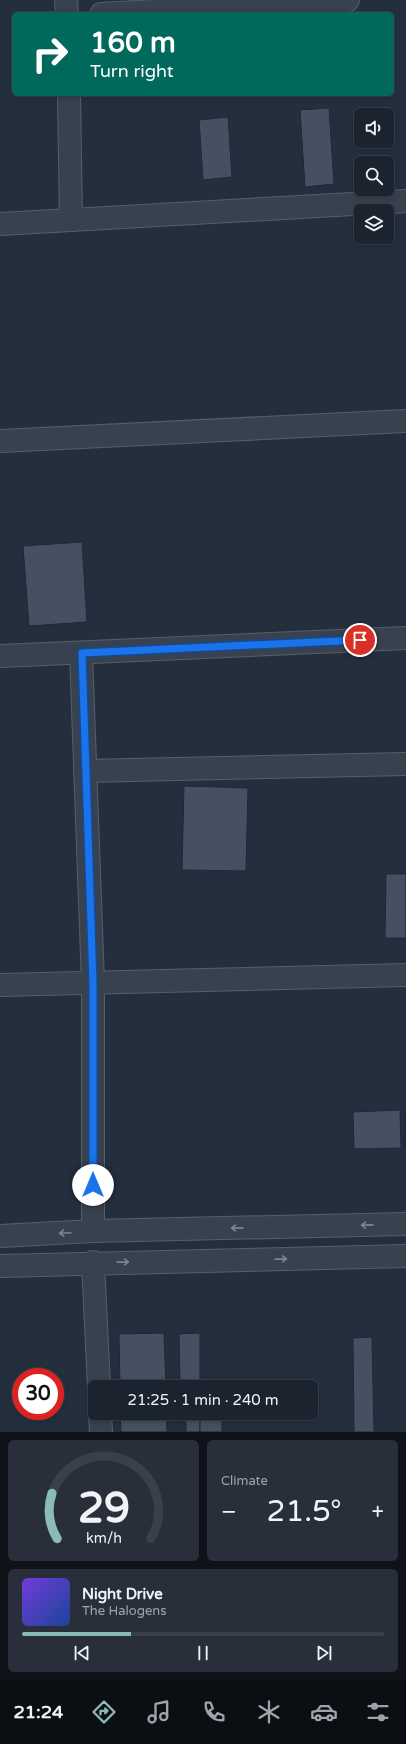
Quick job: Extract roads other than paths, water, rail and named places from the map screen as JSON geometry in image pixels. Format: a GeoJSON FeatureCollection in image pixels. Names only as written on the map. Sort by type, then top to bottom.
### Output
{"type":"FeatureCollection","features":[{"type":"Feature","properties":{"kind":"street"},"geometry":{"type":"LineString","coordinates":[[66,0],[67,12]]}},
{"type":"Feature","properties":{"kind":"street"},"geometry":{"type":"LineString","coordinates":[[136,12],[348,0]]}},
{"type":"Feature","properties":{"kind":"street"},"geometry":{"type":"LineString","coordinates":[[68,96],[72,220]]}},
{"type":"Feature","properties":{"kind":"street"},"geometry":{"type":"LineString","coordinates":[[0,224],[406,200]]}},
{"type":"Feature","properties":{"kind":"street"},"geometry":{"type":"LineString","coordinates":[[0,441],[406,421]]}},
{"type":"Feature","properties":{"kind":"street"},"geometry":{"type":"LineString","coordinates":[[0,656],[406,638]]}},
{"type":"Feature","properties":{"kind":"street"},"geometry":{"type":"LineString","coordinates":[[82,653],[93,983],[93,1232]]}},
{"type":"Feature","properties":{"kind":"street"},"geometry":{"type":"LineString","coordinates":[[85,771],[406,764]]}},
{"type":"Feature","properties":{"kind":"street"},"geometry":{"type":"LineString","coordinates":[[0,985],[406,975]]}},
{"type":"Feature","properties":{"kind":"street"},"geometry":{"type":"LineString","coordinates":[[0,1236],[93,1232],[406,1224]]}},
{"type":"Feature","properties":{"kind":"street"},"geometry":{"type":"LineString","coordinates":[[0,1266],[93,1262],[406,1256]]}},
{"type":"Feature","properties":{"kind":"street"},"geometry":{"type":"LineString","coordinates":[[93,1262],[99,1380]]}},
{"type":"Feature","properties":{"kind":"street"},"geometry":{"type":"LineString","coordinates":[[100,1420],[101,1432]]}}]}
